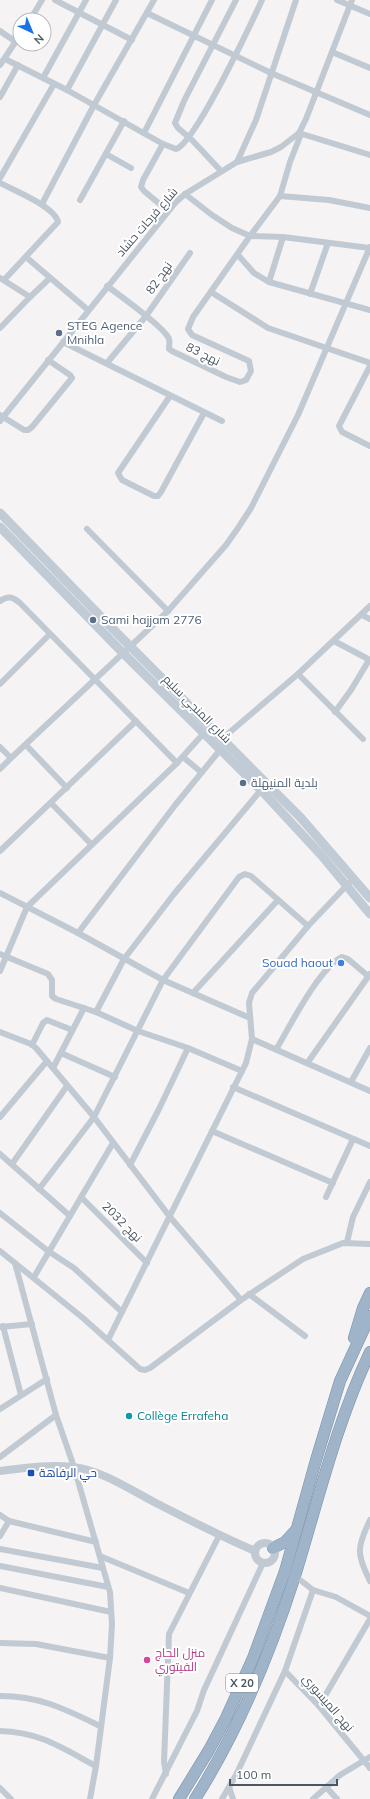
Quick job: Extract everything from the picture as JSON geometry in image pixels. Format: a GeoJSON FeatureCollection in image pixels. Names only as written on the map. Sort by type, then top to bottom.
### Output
{"type":"FeatureCollection","features":[{"type":"Feature","properties":{"kind":"highway","name":"X 20"},"geometry":{"type":"LineString","coordinates":[[178,1799],[209,1750],[240,1688],[286,1571],[316,1460],[363,1308],[370,1293]]}},
{"type":"Feature","properties":{"kind":"highway","name":"X 20"},"geometry":{"type":"LineString","coordinates":[[340,1381],[370,1316]]}},
{"type":"Feature","properties":{"kind":"highway","name":"X 20"},"geometry":{"type":"LineString","coordinates":[[197,1795],[237,1724],[252,1692],[278,1628],[346,1408],[370,1354]]}},
{"type":"Feature","properties":{"kind":"highway"},"geometry":{"type":"LineString","coordinates":[[274,1548],[290,1538],[298,1528]]}},
{"type":"Feature","properties":{"kind":"main road","name":"شارع المنجي سليم"},"geometry":{"type":"LineString","coordinates":[[0,513],[301,818],[351,882],[370,914]]}},
{"type":"Feature","properties":{"kind":"main road","name":"شارع المنجي سليم"},"geometry":{"type":"LineString","coordinates":[[0,527],[203,734],[261,790],[351,882],[370,898]]}},
{"type":"Feature","properties":{"kind":"street"},"geometry":{"type":"LineString","coordinates":[[35,12],[42,0]]}},
{"type":"Feature","properties":{"kind":"street"},"geometry":{"type":"LineString","coordinates":[[55,0],[132,40]]}},
{"type":"Feature","properties":{"kind":"street"},"geometry":{"type":"LineString","coordinates":[[43,78],[86,0]]}},
{"type":"Feature","properties":{"kind":"street"},"geometry":{"type":"LineString","coordinates":[[67,90],[116,0]]}},
{"type":"Feature","properties":{"kind":"street"},"geometry":{"type":"LineString","coordinates":[[42,204],[94,105],[154,0]]}},
{"type":"Feature","properties":{"kind":"street"},"geometry":{"type":"LineString","coordinates":[[144,133],[212,0]]}},
{"type":"Feature","properties":{"kind":"street"},"geometry":{"type":"LineString","coordinates":[[221,171],[176,126],[176,119],[212,44],[236,0]]}},
{"type":"Feature","properties":{"kind":"street"},"geometry":{"type":"LineString","coordinates":[[5,59],[67,90],[163,144],[176,149],[183,145],[189,138],[235,56],[262,0]]}},
{"type":"Feature","properties":{"kind":"street"},"geometry":{"type":"LineString","coordinates":[[237,162],[256,120],[296,0]]}},
{"type":"Feature","properties":{"kind":"street"},"geometry":{"type":"LineString","coordinates":[[337,0],[350,3],[370,14]]}},
{"type":"Feature","properties":{"kind":"street","name":"شارع فرحات حشاد"},"geometry":{"type":"LineString","coordinates":[[1,418],[168,211],[185,194],[237,162],[271,152],[300,134],[317,93],[350,3]]}},
{"type":"Feature","properties":{"kind":"street"},"geometry":{"type":"LineString","coordinates":[[147,13],[271,73],[370,115]]}},
{"type":"Feature","properties":{"kind":"street"},"geometry":{"type":"LineString","coordinates":[[0,31],[12,39]]}},
{"type":"Feature","properties":{"kind":"street"},"geometry":{"type":"LineString","coordinates":[[0,65],[12,48]]}},
{"type":"Feature","properties":{"kind":"street"},"geometry":{"type":"LineString","coordinates":[[332,52],[370,68]]}},
{"type":"Feature","properties":{"kind":"street"},"geometry":{"type":"LineString","coordinates":[[0,97],[18,65]]}},
{"type":"Feature","properties":{"kind":"street"},"geometry":{"type":"LineString","coordinates":[[0,178],[54,84]]}},
{"type":"Feature","properties":{"kind":"street"},"geometry":{"type":"LineString","coordinates":[[80,200],[124,121]]}},
{"type":"Feature","properties":{"kind":"street"},"geometry":{"type":"LineString","coordinates":[[370,155],[300,134],[280,196],[211,292],[268,328],[370,363]]}},
{"type":"Feature","properties":{"kind":"street"},"geometry":{"type":"LineString","coordinates":[[163,144],[143,180],[141,187],[168,211]]}},
{"type":"Feature","properties":{"kind":"street"},"geometry":{"type":"LineString","coordinates":[[106,154],[131,168]]}},
{"type":"Feature","properties":{"kind":"street"},"geometry":{"type":"LineString","coordinates":[[0,183],[42,204],[56,217],[58,222],[26,257],[2,279],[30,297]]}},
{"type":"Feature","properties":{"kind":"street"},"geometry":{"type":"LineString","coordinates":[[0,768],[168,611],[226,545],[251,508],[298,415],[370,248],[283,237],[250,236],[232,228],[185,194]]}},
{"type":"Feature","properties":{"kind":"street"},"geometry":{"type":"LineString","coordinates":[[280,196],[329,200],[370,208]]}},
{"type":"Feature","properties":{"kind":"street"},"geometry":{"type":"LineString","coordinates":[[269,282],[283,237]]}},
{"type":"Feature","properties":{"kind":"street"},"geometry":{"type":"LineString","coordinates":[[310,294],[328,243]]}},
{"type":"Feature","properties":{"kind":"street","name":"نهج 82"},"geometry":{"type":"LineString","coordinates":[[108,363],[146,316],[190,253]]}},
{"type":"Feature","properties":{"kind":"street"},"geometry":{"type":"LineString","coordinates":[[238,255],[254,273],[269,282],[370,310]]}},
{"type":"Feature","properties":{"kind":"street"},"geometry":{"type":"LineString","coordinates":[[26,257],[88,310]]}},
{"type":"Feature","properties":{"kind":"street"},"geometry":{"type":"LineString","coordinates":[[0,328],[50,278]]}},
{"type":"Feature","properties":{"kind":"street"},"geometry":{"type":"LineString","coordinates":[[107,286],[146,316]]}},
{"type":"Feature","properties":{"kind":"street","name":"نهج 83"},"geometry":{"type":"LineString","coordinates":[[146,316],[168,336],[170,342],[169,349],[172,351],[226,377],[240,382],[246,380],[249,376],[251,366],[249,361],[192,335],[188,329],[189,324],[211,292]]}},
{"type":"Feature","properties":{"kind":"street"},"geometry":{"type":"LineString","coordinates":[[63,342],[108,363],[170,396],[222,421]]}},
{"type":"Feature","properties":{"kind":"street"},"geometry":{"type":"LineString","coordinates":[[1,418],[21,429],[28,430],[70,382],[71,376],[48,360]]}},
{"type":"Feature","properties":{"kind":"street"},"geometry":{"type":"LineString","coordinates":[[370,366],[339,426],[342,432],[370,446]]}},
{"type":"Feature","properties":{"kind":"street"},"geometry":{"type":"LineString","coordinates":[[170,396],[118,473],[122,480],[154,496],[158,496],[204,413]]}},
{"type":"Feature","properties":{"kind":"street"},"geometry":{"type":"LineString","coordinates":[[87,528],[168,611]]}},
{"type":"Feature","properties":{"kind":"street"},"geometry":{"type":"LineString","coordinates":[[0,601],[6,597],[16,600],[177,762]]}},
{"type":"Feature","properties":{"kind":"street"},"geometry":{"type":"LineString","coordinates":[[223,738],[298,674],[370,606]]}},
{"type":"Feature","properties":{"kind":"street"},"geometry":{"type":"LineString","coordinates":[[362,615],[370,619]]}},
{"type":"Feature","properties":{"kind":"street"},"geometry":{"type":"LineString","coordinates":[[0,684],[50,634]]}},
{"type":"Feature","properties":{"kind":"street"},"geometry":{"type":"LineString","coordinates":[[334,641],[370,660],[335,712]]}},
{"type":"Feature","properties":{"kind":"street"},"geometry":{"type":"LineString","coordinates":[[298,674],[363,738]]}},
{"type":"Feature","properties":{"kind":"street"},"geometry":{"type":"LineString","coordinates":[[0,851],[136,721]]}},
{"type":"Feature","properties":{"kind":"street"},"geometry":{"type":"LineString","coordinates":[[0,972],[27,907],[183,757],[203,734]]}},
{"type":"Feature","properties":{"kind":"street"},"geometry":{"type":"LineString","coordinates":[[26,745],[67,788]]}},
{"type":"Feature","properties":{"kind":"street"},"geometry":{"type":"LineString","coordinates":[[0,747],[11,758]]}},
{"type":"Feature","properties":{"kind":"street"},"geometry":{"type":"LineString","coordinates":[[78,933],[201,772],[220,750]]}},
{"type":"Feature","properties":{"kind":"street"},"geometry":{"type":"LineString","coordinates":[[183,757],[201,772]]}},
{"type":"Feature","properties":{"kind":"street"},"geometry":{"type":"LineString","coordinates":[[96,1012],[124,959],[174,894],[261,790]]}},
{"type":"Feature","properties":{"kind":"street"},"geometry":{"type":"LineString","coordinates":[[51,803],[92,844]]}},
{"type":"Feature","properties":{"kind":"street"},"geometry":{"type":"LineString","coordinates":[[39,1189],[94,1117],[163,980],[235,881],[243,875],[248,874],[308,926]]}},
{"type":"Feature","properties":{"kind":"street"},"geometry":{"type":"LineString","coordinates":[[108,1340],[249,1055],[252,1039],[249,1003],[252,993],[308,926],[351,882]]}},
{"type":"Feature","properties":{"kind":"street"},"geometry":{"type":"LineString","coordinates":[[0,893],[78,933],[163,980],[250,1018]]}},
{"type":"Feature","properties":{"kind":"street"},"geometry":{"type":"LineString","coordinates":[[193,993],[278,900]]}},
{"type":"Feature","properties":{"kind":"street"},"geometry":{"type":"LineString","coordinates":[[0,954],[48,974],[52,980],[51,992],[53,997],[96,1012],[138,1031],[188,1048],[242,1071]]}},
{"type":"Feature","properties":{"kind":"street"},"geometry":{"type":"LineString","coordinates":[[277,1048],[311,990],[336,961],[342,957],[348,959],[369,975],[308,1062]]}},
{"type":"Feature","properties":{"kind":"street"},"geometry":{"type":"LineString","coordinates":[[53,1068],[84,1008]]}},
{"type":"Feature","properties":{"kind":"street"},"geometry":{"type":"LineString","coordinates":[[32,1045],[43,1023],[47,1020],[72,1030]]}},
{"type":"Feature","properties":{"kind":"street"},"geometry":{"type":"LineString","coordinates":[[0,1032],[32,1045],[47,1061],[94,1117],[170,1217],[240,1300]]}},
{"type":"Feature","properties":{"kind":"street"},"geometry":{"type":"LineString","coordinates":[[252,1039],[277,1048],[370,1091]]}},
{"type":"Feature","properties":{"kind":"street"},"geometry":{"type":"LineString","coordinates":[[130,1165],[188,1048]]}},
{"type":"Feature","properties":{"kind":"street"},"geometry":{"type":"LineString","coordinates":[[351,1082],[370,1048]]}},
{"type":"Feature","properties":{"kind":"street"},"geometry":{"type":"LineString","coordinates":[[61,1052],[115,1077]]}},
{"type":"Feature","properties":{"kind":"street"},"geometry":{"type":"LineString","coordinates":[[0,1117],[47,1061]]}},
{"type":"Feature","properties":{"kind":"street"},"geometry":{"type":"LineString","coordinates":[[12,1164],[67,1086]]}},
{"type":"Feature","properties":{"kind":"street"},"geometry":{"type":"LineString","coordinates":[[233,1087],[370,1146]]}},
{"type":"Feature","properties":{"kind":"street"},"geometry":{"type":"LineString","coordinates":[[212,1131],[333,1183]]}},
{"type":"Feature","properties":{"kind":"street"},"geometry":{"type":"LineString","coordinates":[[326,1198],[353,1139]]}},
{"type":"Feature","properties":{"kind":"street"},"geometry":{"type":"LineString","coordinates":[[34,1277],[113,1143]]}},
{"type":"Feature","properties":{"kind":"street"},"geometry":{"type":"LineString","coordinates":[[0,1154],[70,1216]]}},
{"type":"Feature","properties":{"kind":"street"},"geometry":{"type":"LineString","coordinates":[[347,1242],[353,1217],[370,1182]]}},
{"type":"Feature","properties":{"kind":"street","name":"نهج 2032"},"geometry":{"type":"LineString","coordinates":[[81,1197],[147,1263]]}},
{"type":"Feature","properties":{"kind":"street"},"geometry":{"type":"LineString","coordinates":[[0,1213],[48,1252],[74,1268],[122,1312]]}},
{"type":"Feature","properties":{"kind":"street"},"geometry":{"type":"LineString","coordinates":[[0,1251],[34,1277],[140,1369],[146,1370],[240,1300],[303,1259],[335,1244],[347,1242],[370,1244]]}},
{"type":"Feature","properties":{"kind":"street"},"geometry":{"type":"LineString","coordinates":[[15,1263],[56,1415],[74,1467],[100,1556],[108,1587],[112,1612],[110,1658],[96,1766],[90,1799]]}},
{"type":"Feature","properties":{"kind":"street"},"geometry":{"type":"LineString","coordinates":[[249,1294],[305,1336]]}},
{"type":"Feature","properties":{"kind":"street"},"geometry":{"type":"LineString","coordinates":[[21,1395],[1,1326],[32,1324]]}},
{"type":"Feature","properties":{"kind":"street"},"geometry":{"type":"LineString","coordinates":[[0,1409],[47,1379]]}},
{"type":"Feature","properties":{"kind":"street"},"geometry":{"type":"LineString","coordinates":[[0,1457],[56,1415]]}},
{"type":"Feature","properties":{"kind":"street"},"geometry":{"type":"LineString","coordinates":[[0,1471],[37,1467],[74,1467],[112,1480],[219,1536],[255,1550]]}},
{"type":"Feature","properties":{"kind":"street"},"geometry":{"type":"LineString","coordinates":[[0,1515],[8,1521],[96,1542]]}},
{"type":"Feature","properties":{"kind":"street"},"geometry":{"type":"LineString","coordinates":[[370,1520],[363,1535],[359,1552],[361,1564],[370,1581]]}},
{"type":"Feature","properties":{"kind":"street"},"geometry":{"type":"LineString","coordinates":[[0,1536],[8,1521]]}},
{"type":"Feature","properties":{"kind":"street"},"geometry":{"type":"LineString","coordinates":[[166,1774],[164,1762],[168,1640],[171,1629],[219,1536]]}},
{"type":"Feature","properties":{"kind":"street"},"geometry":{"type":"LineString","coordinates":[[267,1543],[274,1548],[275,1551],[273,1559],[266,1563],[263,1562],[257,1558],[255,1550],[260,1544],[267,1543]]}},
{"type":"Feature","properties":{"kind":"street"},"geometry":{"type":"LineString","coordinates":[[0,1549],[103,1568]]}},
{"type":"Feature","properties":{"kind":"street"},"geometry":{"type":"LineString","coordinates":[[100,1556],[189,1593]]}},
{"type":"Feature","properties":{"kind":"street"},"geometry":{"type":"LineString","coordinates":[[152,1799],[197,1711],[204,1690],[263,1562]]}},
{"type":"Feature","properties":{"kind":"street"},"geometry":{"type":"LineString","coordinates":[[0,1566],[108,1587]]}},
{"type":"Feature","properties":{"kind":"street"},"geometry":{"type":"LineString","coordinates":[[295,1576],[313,1590],[336,1597],[370,1617],[319,1706]]}},
{"type":"Feature","properties":{"kind":"street"},"geometry":{"type":"LineString","coordinates":[[0,1588],[112,1612]]}},
{"type":"Feature","properties":{"kind":"street"},"geometry":{"type":"LineString","coordinates":[[222,1799],[236,1775],[285,1671],[313,1590]]}},
{"type":"Feature","properties":{"kind":"street"},"geometry":{"type":"LineString","coordinates":[[0,1643],[36,1644],[110,1658]]}},
{"type":"Feature","properties":{"kind":"street","name":"نهج الميسوري"},"geometry":{"type":"LineString","coordinates":[[285,1671],[319,1706],[370,1768]]}},
{"type":"Feature","properties":{"kind":"street"},"geometry":{"type":"LineString","coordinates":[[0,1696],[23,1697],[46,1702],[58,1706],[100,1726]]}},
{"type":"Feature","properties":{"kind":"street"},"geometry":{"type":"LineString","coordinates":[[0,1731],[28,1733],[41,1737],[96,1766]]}},
{"type":"Feature","properties":{"kind":"street"},"geometry":{"type":"LineString","coordinates":[[313,1799],[326,1787],[363,1760],[370,1757]]}},
{"type":"Feature","properties":{"kind":"street"},"geometry":{"type":"LineString","coordinates":[[230,1786],[233,1799]]}},
{"type":"Feature","properties":{"kind":"street"},"geometry":{"type":"LineString","coordinates":[[326,1787],[337,1799]]}},
{"type":"Feature","properties":{"kind":"street"},"geometry":{"type":"LineString","coordinates":[[0,1788],[11,1799]]}},
{"type":"Feature","properties":{"kind":"place","name":"STEG Agence Mnihla"},"geometry":{"type":"Point","coordinates":[59,333]}},
{"type":"Feature","properties":{"kind":"place","name":"Sami hajjam 2776"},"geometry":{"type":"Point","coordinates":[93,620]}},
{"type":"Feature","properties":{"kind":"place","name":"بلدية المنيهلة"},"geometry":{"type":"Point","coordinates":[243,783]}},
{"type":"Feature","properties":{"kind":"place","name":"Souad haout"},"geometry":{"type":"Point","coordinates":[341,963]}},
{"type":"Feature","properties":{"kind":"place","name":"Collège Errafeha"},"geometry":{"type":"Point","coordinates":[129,1416]}},
{"type":"Feature","properties":{"kind":"place","name":"حي الرفاهة"},"geometry":{"type":"Point","coordinates":[31,1473]}},
{"type":"Feature","properties":{"kind":"place","name":"منزل الحاج الفيتوري"},"geometry":{"type":"Point","coordinates":[147,1660]}}]}
